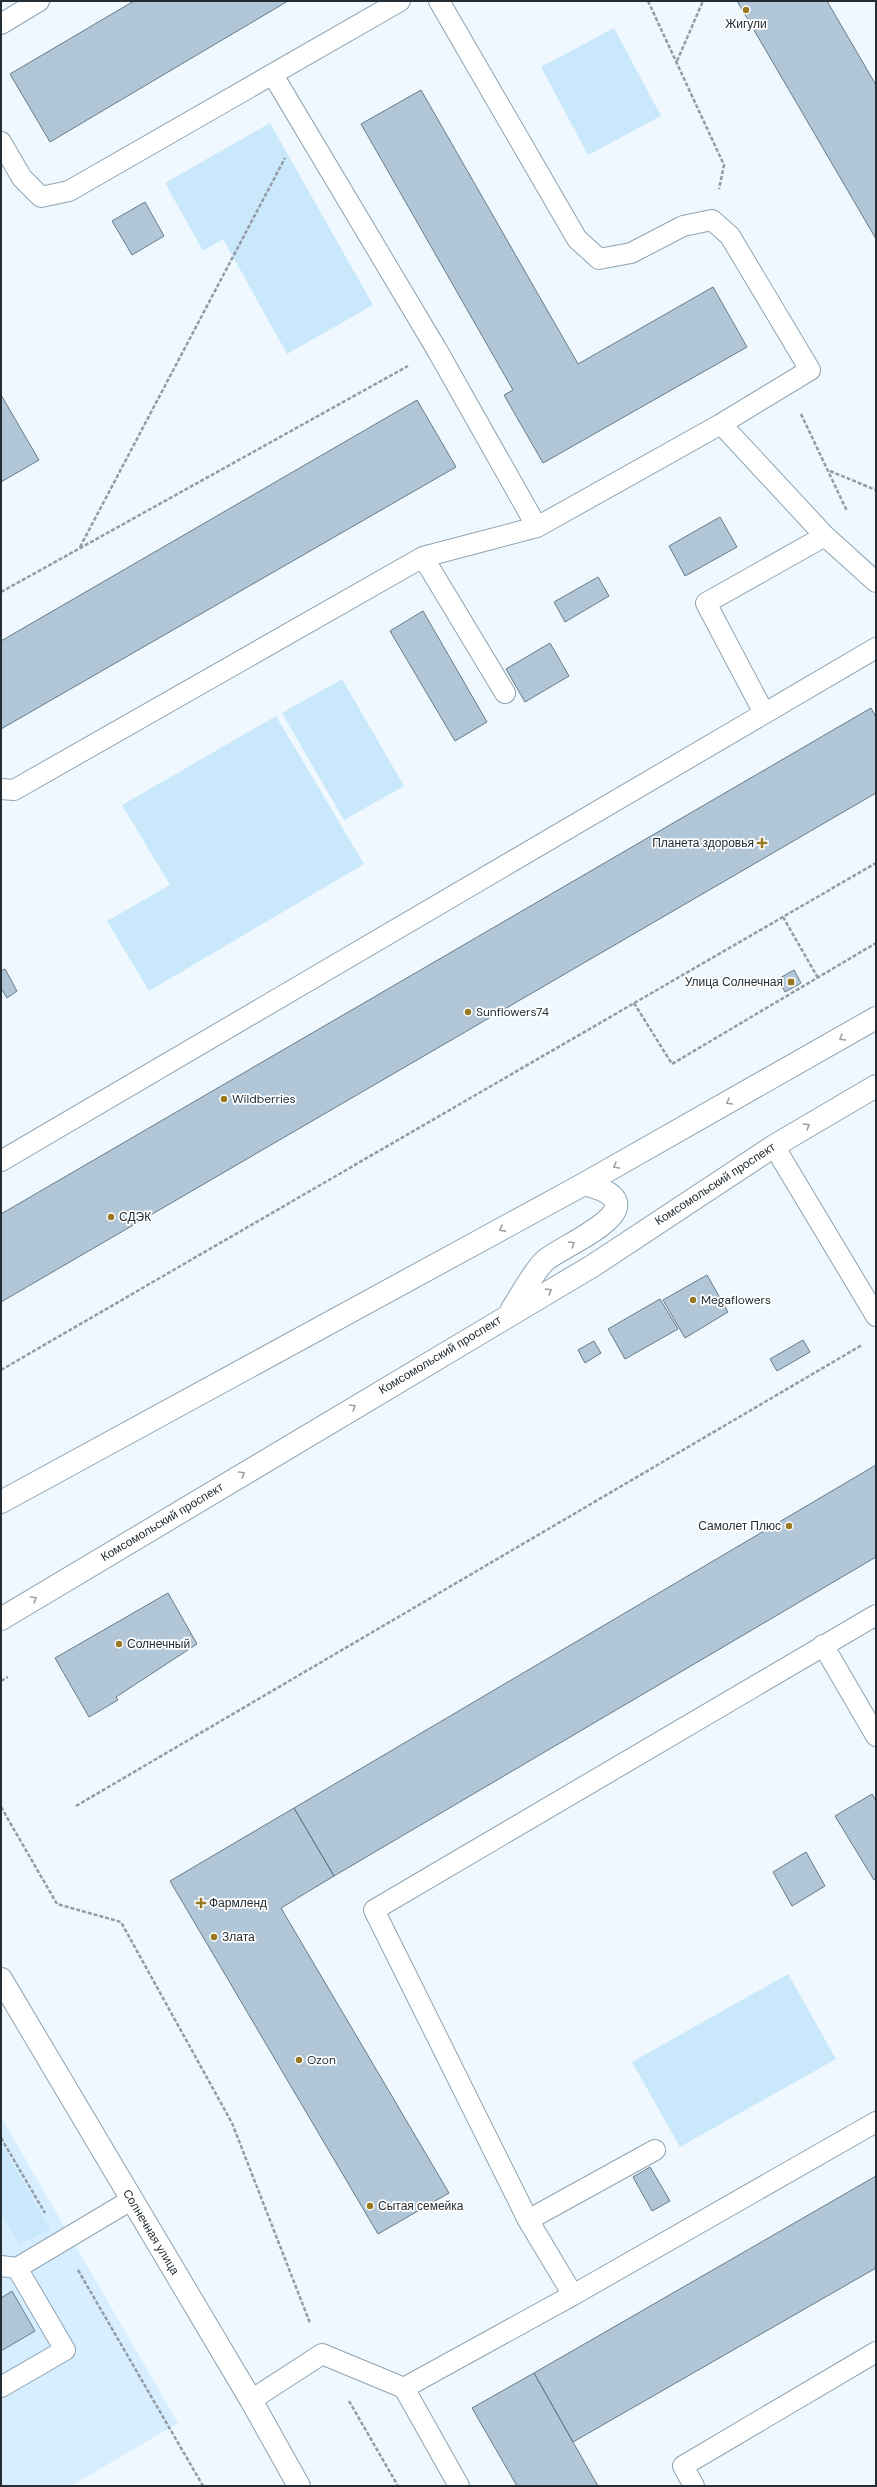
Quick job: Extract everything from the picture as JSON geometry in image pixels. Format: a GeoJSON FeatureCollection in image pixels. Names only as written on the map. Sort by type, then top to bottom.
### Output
{"type":"FeatureCollection","features":[{"type":"Feature","properties":{"kind":"main road"},"geometry":{"type":"LineString","coordinates":[[1,1502],[584,1184],[876,1018]]}},
{"type":"Feature","properties":{"kind":"main road","name":"Комсомольский проспект"},"geometry":{"type":"LineString","coordinates":[[1,1619],[510,1313],[594,1265],[774,1146],[876,1086]]}},
{"type":"Feature","properties":{"kind":"main road"},"geometry":{"type":"LineString","coordinates":[[510,1313],[546,1260],[600,1228],[613,1215],[616,1204],[612,1195],[604,1189],[584,1184]]}},
{"type":"Feature","properties":{"kind":"main road","name":"Солнечная улица"},"geometry":{"type":"LineString","coordinates":[[1,1979],[251,2400],[299,2486]]}},
{"type":"Feature","properties":{"kind":"lane"},"geometry":{"type":"LineString","coordinates":[[1,24],[39,1]]}},
{"type":"Feature","properties":{"kind":"lane"},"geometry":{"type":"LineString","coordinates":[[1,142],[22,178],[41,197],[69,191],[400,1]]}},
{"type":"Feature","properties":{"kind":"lane"},"geometry":{"type":"LineString","coordinates":[[1,789],[14,790],[423,557],[538,527],[721,424],[786,386],[810,370],[730,236],[712,220],[683,226],[631,253],[599,259],[577,239],[439,1]]}},
{"type":"Feature","properties":{"kind":"lane"},"geometry":{"type":"LineString","coordinates":[[273,75],[437,350],[538,527]]}},
{"type":"Feature","properties":{"kind":"lane"},"geometry":{"type":"LineString","coordinates":[[721,424],[825,536],[876,582]]}},
{"type":"Feature","properties":{"kind":"lane"},"geometry":{"type":"LineString","coordinates":[[764,713],[706,603],[825,536]]}},
{"type":"Feature","properties":{"kind":"lane"},"geometry":{"type":"LineString","coordinates":[[423,557],[505,693]]}},
{"type":"Feature","properties":{"kind":"lane"},"geometry":{"type":"LineString","coordinates":[[1,1161],[876,648]]}},
{"type":"Feature","properties":{"kind":"lane"},"geometry":{"type":"LineString","coordinates":[[774,1146],[874,1309]]}},
{"type":"Feature","properties":{"kind":"lane"},"geometry":{"type":"LineString","coordinates":[[573,2295],[528,2220],[374,1910],[876,1615]]}},
{"type":"Feature","properties":{"kind":"lane"},"geometry":{"type":"LineString","coordinates":[[823,1645],[868,1705],[876,1736]]}},
{"type":"Feature","properties":{"kind":"lane"},"geometry":{"type":"LineString","coordinates":[[404,2388],[573,2295],[876,2122]]}},
{"type":"Feature","properties":{"kind":"lane"},"geometry":{"type":"LineString","coordinates":[[528,2220],[655,2150]]}},
{"type":"Feature","properties":{"kind":"lane"},"geometry":{"type":"LineString","coordinates":[[1,2386],[65,2350],[9,2267],[61,2241],[131,2200]]}},
{"type":"Feature","properties":{"kind":"lane"},"geometry":{"type":"LineString","coordinates":[[694,2486],[683,2466],[876,2352]]}},
{"type":"Feature","properties":{"kind":"lane"},"geometry":{"type":"LineString","coordinates":[[251,2400],[322,2354],[404,2388],[459,2486]]}},
{"type":"Feature","properties":{"kind":"path"},"geometry":{"type":"LineString","coordinates":[[648,1],[724,165],[712,220]]}},
{"type":"Feature","properties":{"kind":"path"},"geometry":{"type":"LineString","coordinates":[[677,62],[703,1]]}},
{"type":"Feature","properties":{"kind":"path"},"geometry":{"type":"LineString","coordinates":[[80,547],[303,124]]}},
{"type":"Feature","properties":{"kind":"path"},"geometry":{"type":"LineString","coordinates":[[1,592],[437,350]]}},
{"type":"Feature","properties":{"kind":"path"},"geometry":{"type":"LineString","coordinates":[[786,386],[830,471],[848,512]]}},
{"type":"Feature","properties":{"kind":"path"},"geometry":{"type":"LineString","coordinates":[[830,471],[876,490]]}},
{"type":"Feature","properties":{"kind":"path"},"geometry":{"type":"LineString","coordinates":[[1,1370],[876,863]]}},
{"type":"Feature","properties":{"kind":"path"},"geometry":{"type":"LineString","coordinates":[[783,917],[818,978]]}},
{"type":"Feature","properties":{"kind":"path"},"geometry":{"type":"LineString","coordinates":[[634,1003],[672,1064],[876,943]]}},
{"type":"Feature","properties":{"kind":"path"},"geometry":{"type":"LineString","coordinates":[[76,1806],[869,1340]]}},
{"type":"Feature","properties":{"kind":"path"},"geometry":{"type":"LineString","coordinates":[[1,1681],[8,1677]]}},
{"type":"Feature","properties":{"kind":"path"},"geometry":{"type":"LineString","coordinates":[[1,1808],[57,1904],[121,1922],[232,2123],[322,2354],[398,2486]]}},
{"type":"Feature","properties":{"kind":"path"},"geometry":{"type":"LineString","coordinates":[[1,2138],[203,2486]]}},
{"type":"Feature","properties":{"kind":"shaded area"},"geometry":{"type":"Polygon","coordinates":[[[614,28],[661,116],[588,155],[541,67],[614,28]]]}},
{"type":"Feature","properties":{"kind":"shaded area"},"geometry":{"type":"Polygon","coordinates":[[[270,123],[373,305],[287,354],[223,239],[203,251],[165,183],[270,123]]]}},
{"type":"Feature","properties":{"kind":"shaded area"},"geometry":{"type":"Polygon","coordinates":[[[342,679],[404,786],[344,820],[282,713],[342,679]]]}},
{"type":"Feature","properties":{"kind":"shaded area"},"geometry":{"type":"Polygon","coordinates":[[[276,716],[364,864],[149,991],[107,921],[170,885],[122,805],[276,716]]]}},
{"type":"Feature","properties":{"kind":"shaded area"},"geometry":{"type":"Polygon","coordinates":[[[788,1974],[836,2059],[680,2147],[632,2062],[788,1974]]]}},
{"type":"Feature","properties":{"kind":"shaded area"},"geometry":{"type":"Polygon","coordinates":[[[1,2117],[178,2423],[71,2486],[1,2486],[1,2117]]]}},
{"type":"Feature","properties":{"kind":"shaded area"},"geometry":{"type":"Polygon","coordinates":[[[1,2144],[51,2230],[19,2244],[1,2213],[1,2144]]]}},
{"type":"Feature","properties":{"kind":"building"},"geometry":{"type":"Polygon","coordinates":[[[134,1],[288,1],[50,142],[10,74],[134,1]]]}},
{"type":"Feature","properties":{"kind":"building"},"geometry":{"type":"Polygon","coordinates":[[[737,1],[827,1],[876,85],[876,239],[737,1]]]}},
{"type":"Feature","properties":{"kind":"building"},"geometry":{"type":"Polygon","coordinates":[[[421,90],[578,364],[713,287],[747,347],[543,463],[504,395],[513,390],[361,124],[421,90]]]}},
{"type":"Feature","properties":{"kind":"building"},"geometry":{"type":"Polygon","coordinates":[[[145,202],[164,236],[132,255],[112,221],[145,202]]]}},
{"type":"Feature","properties":{"kind":"building"},"geometry":{"type":"Polygon","coordinates":[[[1,395],[39,460],[1,482],[1,395]]]}},
{"type":"Feature","properties":{"kind":"building"},"geometry":{"type":"Polygon","coordinates":[[[417,400],[456,467],[1,729],[1,641],[417,400]]]}},
{"type":"Feature","properties":{"kind":"building"},"geometry":{"type":"Polygon","coordinates":[[[720,517],[737,547],[685,576],[669,546],[720,517]]]}},
{"type":"Feature","properties":{"kind":"building"},"geometry":{"type":"Polygon","coordinates":[[[598,577],[609,596],[565,622],[554,602],[598,577]]]}},
{"type":"Feature","properties":{"kind":"building"},"geometry":{"type":"Polygon","coordinates":[[[423,611],[487,722],[455,741],[390,631],[423,611]]]}},
{"type":"Feature","properties":{"kind":"building"},"geometry":{"type":"Polygon","coordinates":[[[550,643],[569,676],[525,702],[506,669],[550,643]]]}},
{"type":"Feature","properties":{"kind":"building"},"geometry":{"type":"Polygon","coordinates":[[[871,708],[876,717],[876,793],[1,1302],[1,1214],[871,708]]]}},
{"type":"Feature","properties":{"kind":"building"},"geometry":{"type":"Polygon","coordinates":[[[5,969],[17,991],[7,998],[1,988],[1,971],[5,969]]]}},
{"type":"Feature","properties":{"kind":"building"},"geometry":{"type":"Polygon","coordinates":[[[794,970],[801,983],[785,992],[778,979],[794,970]]]}},
{"type":"Feature","properties":{"kind":"building"},"geometry":{"type":"Polygon","coordinates":[[[707,1275],[728,1312],[685,1338],[663,1300],[707,1275]]]}},
{"type":"Feature","properties":{"kind":"building"},"geometry":{"type":"Polygon","coordinates":[[[660,1299],[678,1329],[625,1359],[608,1329],[660,1299]]]}},
{"type":"Feature","properties":{"kind":"building"},"geometry":{"type":"Polygon","coordinates":[[[803,1340],[810,1352],[777,1371],[770,1359],[803,1340]]]}},
{"type":"Feature","properties":{"kind":"building"},"geometry":{"type":"Polygon","coordinates":[[[594,1341],[601,1353],[585,1363],[578,1350],[594,1341]]]}},
{"type":"Feature","properties":{"kind":"building"},"geometry":{"type":"Polygon","coordinates":[[[876,1465],[876,1557],[334,1876],[294,1808],[876,1465]]]}},
{"type":"Feature","properties":{"kind":"building"},"geometry":{"type":"Polygon","coordinates":[[[168,1593],[197,1644],[116,1697],[118,1700],[89,1717],[55,1658],[168,1593]]]}},
{"type":"Feature","properties":{"kind":"building"},"geometry":{"type":"Polygon","coordinates":[[[872,1794],[876,1801],[876,1879],[874,1880],[835,1816],[872,1794]]]}},
{"type":"Feature","properties":{"kind":"building"},"geometry":{"type":"Polygon","coordinates":[[[294,1808],[334,1876],[281,1908],[449,2193],[378,2234],[170,1881],[294,1808]]]}},
{"type":"Feature","properties":{"kind":"building"},"geometry":{"type":"Polygon","coordinates":[[[806,1852],[825,1886],[792,1906],[773,1872],[806,1852]]]}},
{"type":"Feature","properties":{"kind":"building"},"geometry":{"type":"Polygon","coordinates":[[[650,2167],[670,2201],[652,2211],[633,2177],[650,2167]]]}},
{"type":"Feature","properties":{"kind":"building"},"geometry":{"type":"Polygon","coordinates":[[[876,2176],[876,2268],[573,2442],[534,2373],[876,2176]]]}},
{"type":"Feature","properties":{"kind":"building"},"geometry":{"type":"Polygon","coordinates":[[[12,2291],[35,2331],[1,2351],[1,2298],[12,2291]]]}},
{"type":"Feature","properties":{"kind":"building"},"geometry":{"type":"Polygon","coordinates":[[[534,2373],[598,2486],[517,2486],[472,2408],[534,2373]]]}},
{"type":"Feature","properties":{"kind":"place","name":"Жигули"},"geometry":{"type":"Point","coordinates":[746,10]}},
{"type":"Feature","properties":{"kind":"place","name":"Планета здоровья"},"geometry":{"type":"Point","coordinates":[762,843]}},
{"type":"Feature","properties":{"kind":"place","name":"Улица Солнечная"},"geometry":{"type":"Point","coordinates":[791,982]}},
{"type":"Feature","properties":{"kind":"place","name":"Sunflowers74"},"geometry":{"type":"Point","coordinates":[468,1012]}},
{"type":"Feature","properties":{"kind":"place","name":"Wildberries"},"geometry":{"type":"Point","coordinates":[224,1099]}},
{"type":"Feature","properties":{"kind":"place","name":"СДЭК"},"geometry":{"type":"Point","coordinates":[111,1217]}},
{"type":"Feature","properties":{"kind":"place","name":"Megaflowers"},"geometry":{"type":"Point","coordinates":[693,1300]}},
{"type":"Feature","properties":{"kind":"place","name":"Самолет Плюс"},"geometry":{"type":"Point","coordinates":[789,1526]}},
{"type":"Feature","properties":{"kind":"place","name":"Солнечный"},"geometry":{"type":"Point","coordinates":[119,1644]}},
{"type":"Feature","properties":{"kind":"place","name":"Фармленд"},"geometry":{"type":"Point","coordinates":[201,1903]}},
{"type":"Feature","properties":{"kind":"place","name":"Злата"},"geometry":{"type":"Point","coordinates":[214,1937]}},
{"type":"Feature","properties":{"kind":"place","name":"Ozon"},"geometry":{"type":"Point","coordinates":[299,2060]}},
{"type":"Feature","properties":{"kind":"place","name":"Сытая семейка"},"geometry":{"type":"Point","coordinates":[370,2206]}}]}
